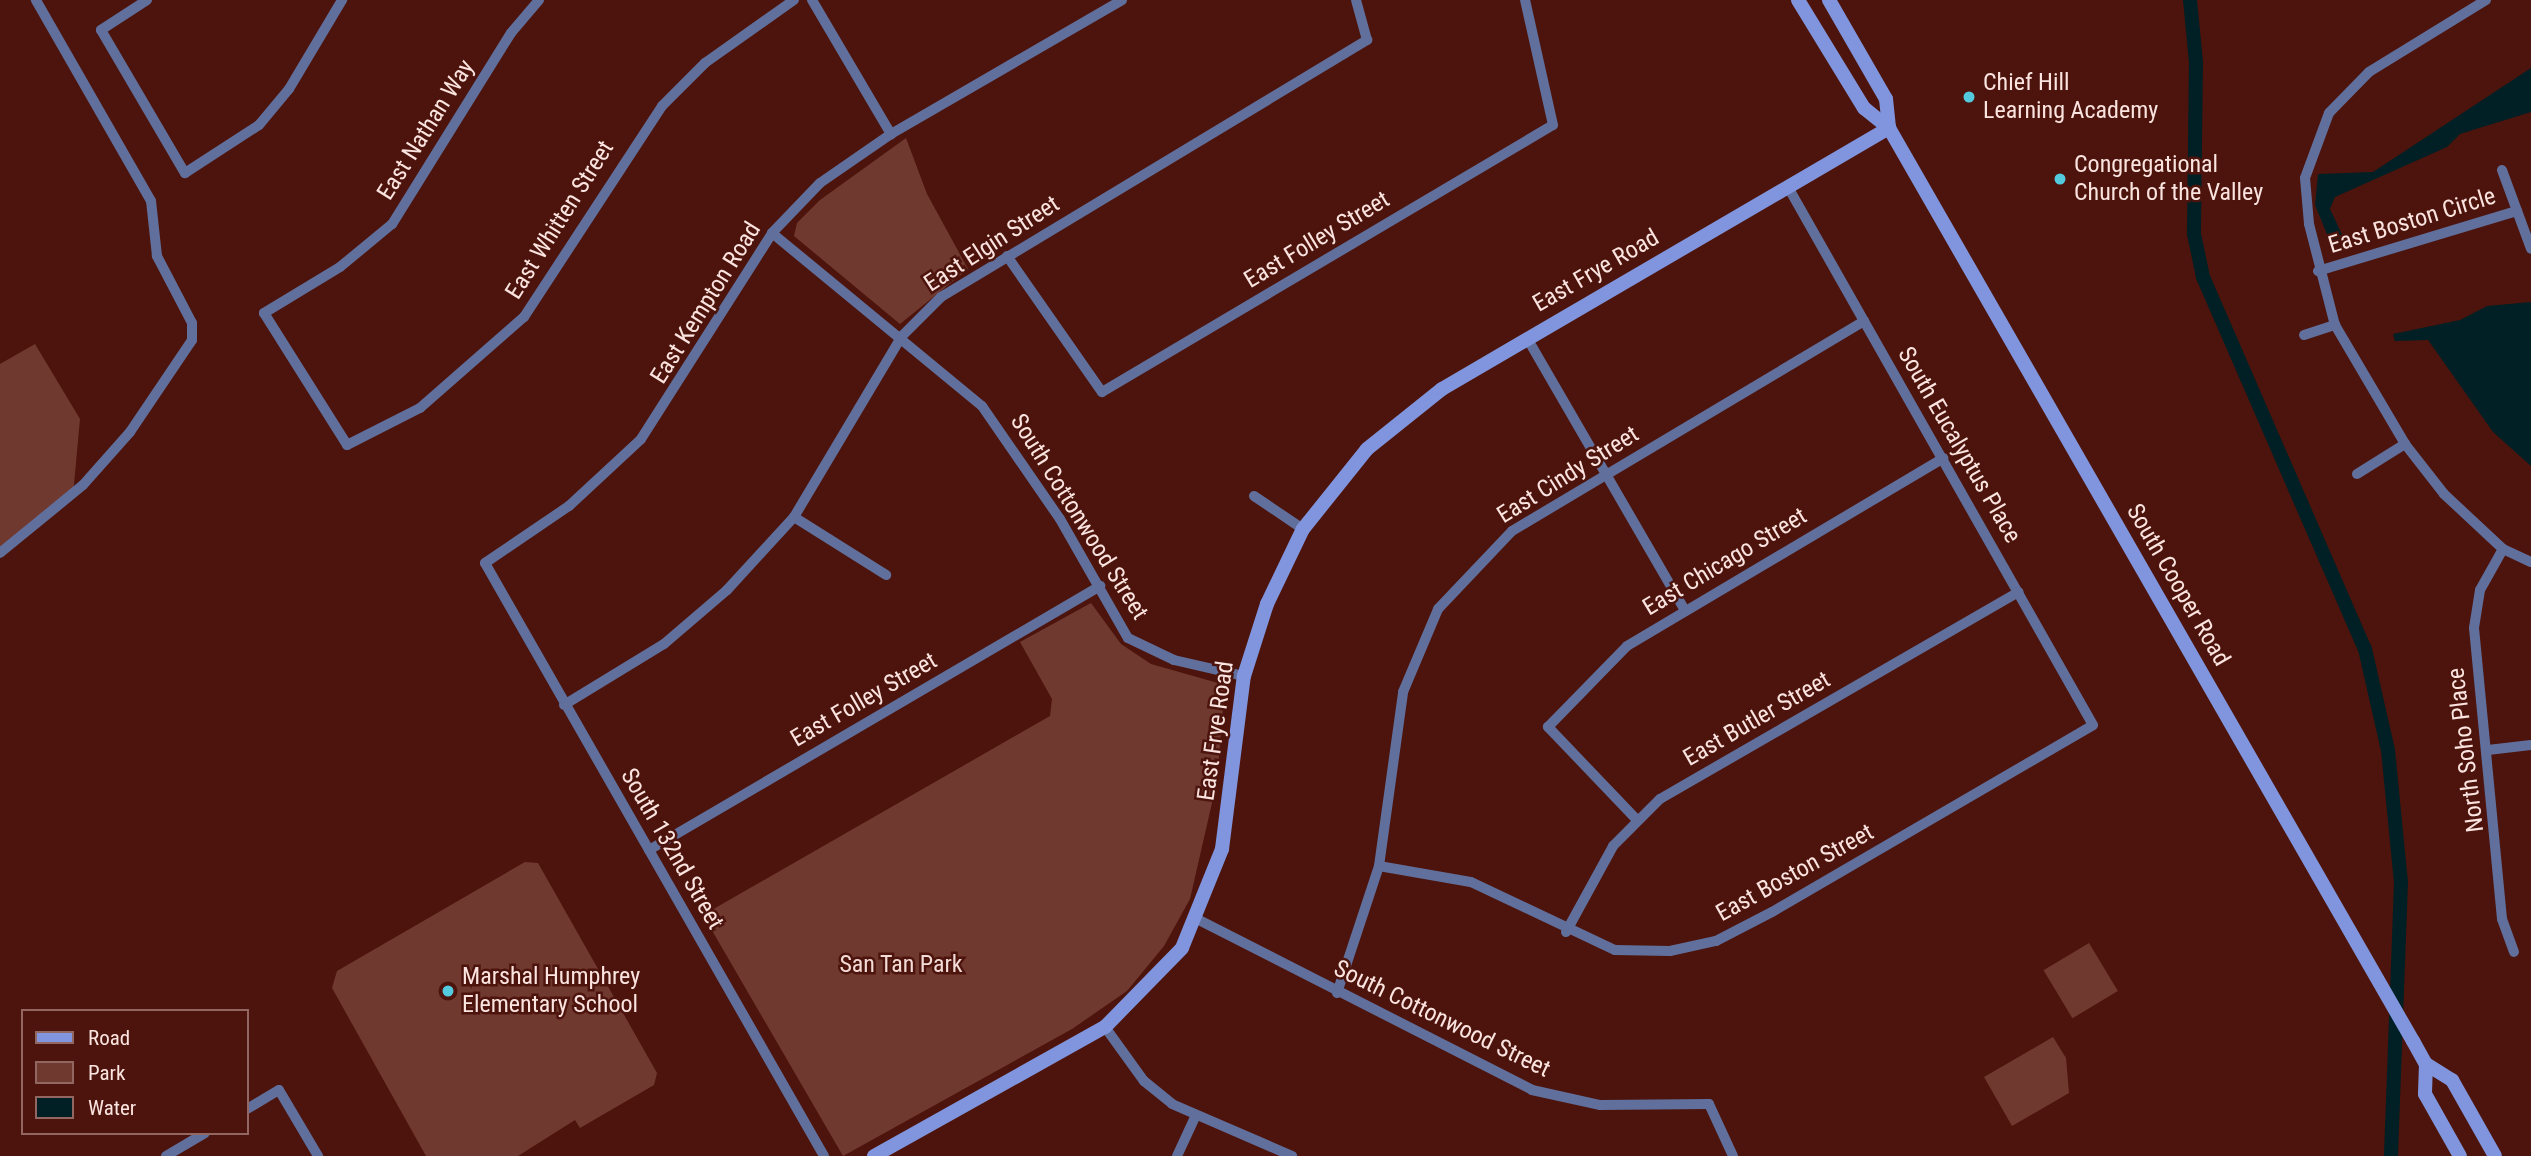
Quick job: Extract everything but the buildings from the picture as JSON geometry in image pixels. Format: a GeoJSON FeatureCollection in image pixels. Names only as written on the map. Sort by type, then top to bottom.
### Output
{"type":"FeatureCollection","features":[{"type":"Feature","properties":{"kind":"main road","name":"South Cooper Road"},"geometry":{"type":"LineString","coordinates":[[1798,0],[1864,108],[1889,128],[2403,1025],[2427,1064],[2452,1080],[2496,1156]]}},
{"type":"Feature","properties":{"kind":"main road","name":"South Cooper Road"},"geometry":{"type":"LineString","coordinates":[[1829,0],[1886,99],[1889,128]]}},
{"type":"Feature","properties":{"kind":"main road"},"geometry":{"type":"LineString","coordinates":[[1825,45],[1847,31]]}},
{"type":"Feature","properties":{"kind":"main road","name":"East Frye Road"},"geometry":{"type":"LineString","coordinates":[[874,1156],[1105,1027],[1161,974],[1197,919],[1222,849],[1244,676],[1270,595],[1303,529],[1386,430],[1527,338],[1889,128]]}},
{"type":"Feature","properties":{"kind":"main road"},"geometry":{"type":"LineString","coordinates":[[2427,1064],[2425,1094],[2460,1156]]}},
{"type":"Feature","properties":{"kind":"street"},"geometry":{"type":"LineString","coordinates":[[0,553],[83,485],[130,432],[192,340],[192,323],[157,256],[151,201],[36,0]]}},
{"type":"Feature","properties":{"kind":"street"},"geometry":{"type":"LineString","coordinates":[[147,0],[101,30],[185,173],[258,125],[289,89],[342,0]]}},
{"type":"Feature","properties":{"kind":"street","name":"East Nathan Way"},"geometry":{"type":"LineString","coordinates":[[347,445],[264,313],[340,267],[392,224],[511,33],[539,0]]}},
{"type":"Feature","properties":{"kind":"street","name":"East Whitten Street"},"geometry":{"type":"LineString","coordinates":[[347,445],[420,408],[524,317],[662,106],[705,63],[794,0]]}},
{"type":"Feature","properties":{"kind":"street"},"geometry":{"type":"LineString","coordinates":[[813,0],[891,134]]}},
{"type":"Feature","properties":{"kind":"street","name":"East Kempton Road"},"geometry":{"type":"LineString","coordinates":[[485,563],[569,506],[640,439],[772,233],[820,183],[891,134],[1122,0]]}},
{"type":"Feature","properties":{"kind":"street","name":"East Elgin Street"},"geometry":{"type":"LineString","coordinates":[[564,705],[664,645],[727,590],[794,517],[902,336],[941,297],[1367,40],[1356,0]]}},
{"type":"Feature","properties":{"kind":"street","name":"East Folley Street"},"geometry":{"type":"LineString","coordinates":[[1007,256],[1102,392],[1553,125],[1525,0]]}},
{"type":"Feature","properties":{"kind":"street"},"geometry":{"type":"LineString","coordinates":[[2486,0],[2369,72],[2329,113],[2305,177],[2318,271],[2335,325],[2405,444],[2444,494],[2503,549],[2531,562]]}},
{"type":"Feature","properties":{"kind":"street","name":"East Boston Circle"},"geometry":{"type":"LineString","coordinates":[[2502,170],[2531,249]]}},
{"type":"Feature","properties":{"kind":"street","name":"South Eucalyptus Place"},"geometry":{"type":"LineString","coordinates":[[1788,187],[2093,725]]}},
{"type":"Feature","properties":{"kind":"street","name":"East Boston Circle"},"geometry":{"type":"LineString","coordinates":[[2318,271],[2517,211]]}},
{"type":"Feature","properties":{"kind":"street","name":"South Cottonwood Street"},"geometry":{"type":"LineString","coordinates":[[772,233],[902,336],[1008,436],[1100,586],[1128,638],[1174,660],[1244,676]]}},
{"type":"Feature","properties":{"kind":"street","name":"East Cindy Street"},"geometry":{"type":"LineString","coordinates":[[1338,993],[1379,866],[1403,692],[1438,609],[1512,531],[1864,321]]}},
{"type":"Feature","properties":{"kind":"street"},"geometry":{"type":"LineString","coordinates":[[2304,335],[2335,325]]}},
{"type":"Feature","properties":{"kind":"street"},"geometry":{"type":"LineString","coordinates":[[1527,338],[1684,609]]}},
{"type":"Feature","properties":{"kind":"street"},"geometry":{"type":"LineString","coordinates":[[2357,474],[2405,444]]}},
{"type":"Feature","properties":{"kind":"street","name":"East Chicago Street"},"geometry":{"type":"LineString","coordinates":[[1637,820],[1548,727],[1627,646],[1684,609],[1943,458]]}},
{"type":"Feature","properties":{"kind":"street"},"geometry":{"type":"LineString","coordinates":[[1254,496],[1303,529]]}},
{"type":"Feature","properties":{"kind":"street"},"geometry":{"type":"LineString","coordinates":[[794,517],[886,575]]}},
{"type":"Feature","properties":{"kind":"street","name":"North Soho Place"},"geometry":{"type":"LineString","coordinates":[[2503,549],[2480,590],[2474,628],[2488,750],[2502,919],[2515,951]]}},
{"type":"Feature","properties":{"kind":"street","name":"South 132nd Street"},"geometry":{"type":"LineString","coordinates":[[485,563],[824,1156]]}},
{"type":"Feature","properties":{"kind":"street","name":"East Folley Street"},"geometry":{"type":"LineString","coordinates":[[649,850],[1100,586]]}},
{"type":"Feature","properties":{"kind":"street","name":"East Butler Street"},"geometry":{"type":"LineString","coordinates":[[1566,932],[1601,864],[1637,820],[1660,799],[2018,593]]}},
{"type":"Feature","properties":{"kind":"street","name":"East Boston Street"},"geometry":{"type":"LineString","coordinates":[[1379,866],[1471,882],[1566,932],[1615,950],[1670,951],[1716,942],[2093,725]]}},
{"type":"Feature","properties":{"kind":"street"},"geometry":{"type":"LineString","coordinates":[[2488,750],[2531,745]]}},
{"type":"Feature","properties":{"kind":"street","name":"South Cottonwood Street"},"geometry":{"type":"LineString","coordinates":[[1197,919],[1532,1090],[1600,1105],[1709,1104],[1733,1156]]}},
{"type":"Feature","properties":{"kind":"street"},"geometry":{"type":"LineString","coordinates":[[1105,1027],[1144,1081],[1196,1115],[1292,1156]]}},
{"type":"Feature","properties":{"kind":"street"},"geometry":{"type":"LineString","coordinates":[[248,1108],[279,1090],[318,1156]]}},
{"type":"Feature","properties":{"kind":"street"},"geometry":{"type":"LineString","coordinates":[[1177,1156],[1196,1115]]}},
{"type":"Feature","properties":{"kind":"street"},"geometry":{"type":"LineString","coordinates":[[166,1156],[202,1135]]}},
{"type":"Feature","properties":{"kind":"green space"},"geometry":{"type":"Polygon","coordinates":[[[906,138],[927,194],[968,269],[900,324],[794,236],[797,223],[820,200],[906,138]]]}},
{"type":"Feature","properties":{"kind":"green space"},"geometry":{"type":"Polygon","coordinates":[[[35,344],[80,419],[73,495],[0,553],[0,364],[35,344]]]}},
{"type":"Feature","properties":{"kind":"green space","name":"San Tan Park"},"geometry":{"type":"Polygon","coordinates":[[[1091,603],[1121,644],[1151,664],[1225,685],[1217,781],[1190,899],[1164,946],[1127,991],[1072,1029],[843,1156],[703,915],[1050,716],[1052,699],[1020,642],[1091,603]]]}},
{"type":"Feature","properties":{"kind":"green space","name":"Marshal Humphrey Elementary School"},"geometry":{"type":"Polygon","coordinates":[[[525,862],[538,863],[657,1073],[654,1085],[580,1128],[575,1120],[518,1156],[426,1156],[332,988],[337,971],[525,862]]]}},
{"type":"Feature","properties":{"kind":"green space"},"geometry":{"type":"Polygon","coordinates":[[[2089,943],[2118,991],[2072,1018],[2044,970],[2089,943]]]}},
{"type":"Feature","properties":{"kind":"green space"},"geometry":{"type":"Polygon","coordinates":[[[2053,1037],[2066,1058],[2069,1093],[2012,1126],[1984,1077],[2053,1037]]]}},
{"type":"Feature","properties":{"kind":"water"},"geometry":{"type":"Polygon","coordinates":[[[2531,68],[2531,112],[2460,134],[2447,147],[2335,197],[2330,209],[2346,243],[2329,239],[2315,205],[2318,174],[2373,172],[2531,68]]]}},
{"type":"Feature","properties":{"kind":"water"},"geometry":{"type":"Polygon","coordinates":[[[2531,302],[2531,466],[2493,432],[2428,340],[2395,341],[2393,334],[2460,320],[2487,306],[2531,302]]]}},
{"type":"Feature","properties":{"kind":"waterway"},"geometry":{"type":"LineString","coordinates":[[2190,0],[2196,62],[2194,234],[2203,277],[2365,649],[2388,750],[2401,882],[2391,1156]]}},
{"type":"Feature","properties":{"kind":"place","name":"Chief Hill Learning Academy"},"geometry":{"type":"Point","coordinates":[1969,97]}},
{"type":"Feature","properties":{"kind":"place","name":"Congregational Church of the Valley"},"geometry":{"type":"Point","coordinates":[2060,179]}},
{"type":"Feature","properties":{"kind":"place","name":"Marshal Humphrey Elementary School"},"geometry":{"type":"Point","coordinates":[448,991]}}]}
